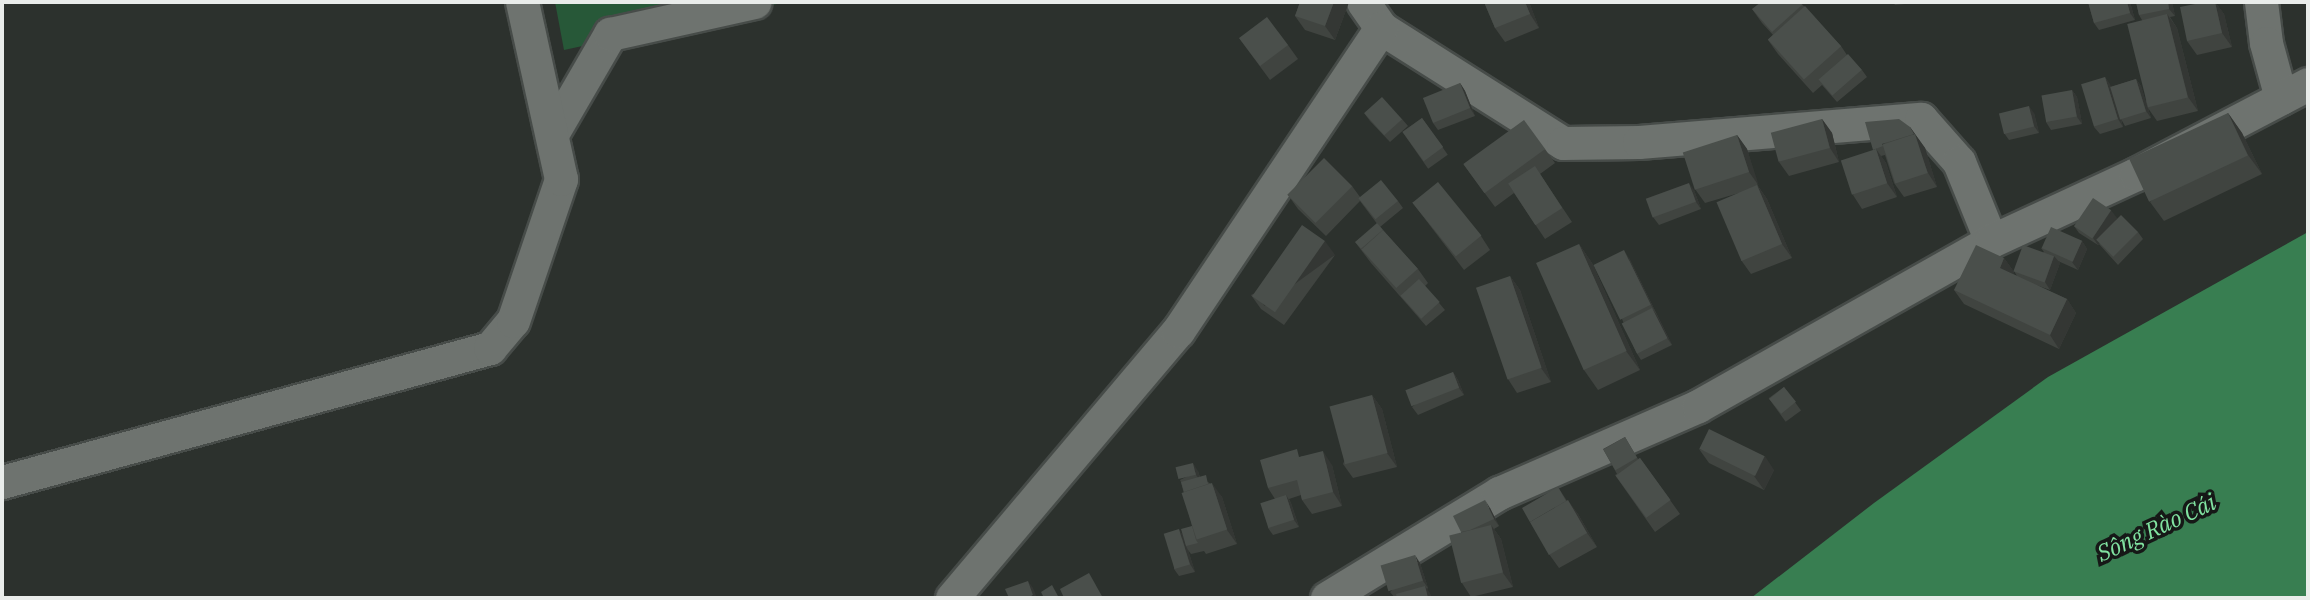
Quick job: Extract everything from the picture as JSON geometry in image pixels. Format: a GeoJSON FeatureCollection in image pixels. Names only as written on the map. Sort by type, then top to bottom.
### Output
{"type":"FeatureCollection","features":[{"type":"Feature","properties":{"kind":"street"},"geometry":{"type":"LineString","coordinates":[[2,482],[490,348],[513,321],[561,178],[523,2]]}},
{"type":"Feature","properties":{"kind":"street"},"geometry":{"type":"LineString","coordinates":[[552,134],[610,34],[754,2]]}},
{"type":"Feature","properties":{"kind":"street"},"geometry":{"type":"LineString","coordinates":[[1326,598],[1499,493],[1698,406],[1990,241],[2136,174],[2294,91],[2266,43],[2261,2]]}},
{"type":"Feature","properties":{"kind":"street"},"geometry":{"type":"LineString","coordinates":[[952,598],[1178,331],[1372,15],[1563,143],[1639,142],[1921,120],[1959,162],[1990,241]]}},
{"type":"Feature","properties":{"kind":"shaded area"},"geometry":{"type":"Polygon","coordinates":[[[555,2],[786,2],[564,50],[555,2]]]}},
{"type":"Feature","properties":{"kind":"water","name":"Sông Rào Cái"},"geometry":{"type":"Polygon","coordinates":[[[2308,232],[2308,598],[1751,598],[1874,503],[2048,377],[2308,232]]]}},
{"type":"Feature","properties":{"kind":"building"},"geometry":{"type":"Polygon","coordinates":[[[1300,2],[1334,2],[1325,26],[1295,16],[1300,2]]]}},
{"type":"Feature","properties":{"kind":"building"},"geometry":{"type":"Polygon","coordinates":[[[1484,2],[1525,2],[1530,14],[1495,28],[1484,2]]]}},
{"type":"Feature","properties":{"kind":"building"},"geometry":{"type":"Polygon","coordinates":[[[1761,2],[1800,2],[1802,5],[1772,32],[1752,9],[1761,2]]]}},
{"type":"Feature","properties":{"kind":"building"},"geometry":{"type":"Polygon","coordinates":[[[2088,2],[2127,2],[2130,13],[2094,23],[2088,2]]]}},
{"type":"Feature","properties":{"kind":"building"},"geometry":{"type":"Polygon","coordinates":[[[2136,2],[2168,2],[2169,9],[2139,15],[2136,2]]]}},
{"type":"Feature","properties":{"kind":"building"},"geometry":{"type":"Polygon","coordinates":[[[2215,2],[2222,33],[2187,41],[2180,7],[2215,2]]]}},
{"type":"Feature","properties":{"kind":"building"},"geometry":{"type":"Polygon","coordinates":[[[1805,6],[1841,46],[1804,80],[1768,39],[1805,6]]]}},
{"type":"Feature","properties":{"kind":"building"},"geometry":{"type":"Polygon","coordinates":[[[2167,14],[2188,97],[2148,107],[2127,24],[2167,14]]]}},
{"type":"Feature","properties":{"kind":"building"},"geometry":{"type":"Polygon","coordinates":[[[1267,17],[1288,45],[1260,66],[1239,38],[1267,17]]]}},
{"type":"Feature","properties":{"kind":"building"},"geometry":{"type":"Polygon","coordinates":[[[1848,54],[1862,70],[1832,95],[1819,80],[1848,54]]]}},
{"type":"Feature","properties":{"kind":"building"},"geometry":{"type":"Polygon","coordinates":[[[2105,77],[2118,119],[2094,126],[2081,84],[2105,77]]]}},
{"type":"Feature","properties":{"kind":"building"},"geometry":{"type":"Polygon","coordinates":[[[2136,79],[2146,112],[2120,119],[2110,87],[2136,79]]]}},
{"type":"Feature","properties":{"kind":"building"},"geometry":{"type":"Polygon","coordinates":[[[1460,83],[1470,108],[1433,123],[1423,98],[1460,83]]]}},
{"type":"Feature","properties":{"kind":"building"},"geometry":{"type":"Polygon","coordinates":[[[2072,90],[2077,117],[2046,122],[2041,95],[2072,90]]]}},
{"type":"Feature","properties":{"kind":"building"},"geometry":{"type":"Polygon","coordinates":[[[1382,97],[1402,119],[1384,135],[1364,113],[1382,97]]]}},
{"type":"Feature","properties":{"kind":"building"},"geometry":{"type":"Polygon","coordinates":[[[2029,106],[2034,126],[2004,134],[1999,113],[2029,106]]]}},
{"type":"Feature","properties":{"kind":"building"},"geometry":{"type":"Polygon","coordinates":[[[2228,113],[2248,156],[2149,202],[2129,159],[2228,113]]]}},
{"type":"Feature","properties":{"kind":"building"},"geometry":{"type":"Polygon","coordinates":[[[1422,118],[1443,147],[1424,161],[1403,132],[1422,118]]]}},
{"type":"Feature","properties":{"kind":"building"},"geometry":{"type":"Polygon","coordinates":[[[1822,119],[1830,148],[1779,162],[1771,133],[1822,119]]]}},
{"type":"Feature","properties":{"kind":"building"},"geometry":{"type":"Polygon","coordinates":[[[1899,119],[1910,127],[1914,134],[1882,144],[1883,146],[1873,150],[1865,122],[1899,119]]]}},
{"type":"Feature","properties":{"kind":"building"},"geometry":{"type":"Polygon","coordinates":[[[1524,120],[1545,149],[1484,193],[1463,164],[1524,120]]]}},
{"type":"Feature","properties":{"kind":"building"},"geometry":{"type":"Polygon","coordinates":[[[1915,134],[1928,173],[1895,183],[1883,145],[1915,134]]]}},
{"type":"Feature","properties":{"kind":"building"},"geometry":{"type":"Polygon","coordinates":[[[1737,135],[1749,172],[1695,190],[1683,153],[1737,135]]]}},
{"type":"Feature","properties":{"kind":"building"},"geometry":{"type":"Polygon","coordinates":[[[1876,149],[1887,183],[1852,195],[1841,160],[1876,149]]]}},
{"type":"Feature","properties":{"kind":"building"},"geometry":{"type":"Polygon","coordinates":[[[1324,158],[1352,186],[1316,223],[1287,195],[1324,158]]]}},
{"type":"Feature","properties":{"kind":"building"},"geometry":{"type":"Polygon","coordinates":[[[1535,166],[1562,208],[1535,225],[1508,183],[1535,166]]]}},
{"type":"Feature","properties":{"kind":"building"},"geometry":{"type":"Polygon","coordinates":[[[1381,180],[1398,201],[1375,219],[1358,198],[1381,180]]]}},
{"type":"Feature","properties":{"kind":"building"},"geometry":{"type":"Polygon","coordinates":[[[1438,182],[1481,236],[1456,256],[1412,203],[1438,182]]]}},
{"type":"Feature","properties":{"kind":"building"},"geometry":{"type":"Polygon","coordinates":[[[1689,183],[1696,202],[1653,218],[1646,199],[1689,183]]]}},
{"type":"Feature","properties":{"kind":"building"},"geometry":{"type":"Polygon","coordinates":[[[1757,185],[1782,244],[1742,261],[1716,202],[1757,185]]]}},
{"type":"Feature","properties":{"kind":"building"},"geometry":{"type":"Polygon","coordinates":[[[2093,198],[2111,210],[2092,238],[2074,226],[2093,198]]]}},
{"type":"Feature","properties":{"kind":"building"},"geometry":{"type":"Polygon","coordinates":[[[2121,215],[2138,232],[2113,257],[2096,240],[2121,215]]]}},
{"type":"Feature","properties":{"kind":"building"},"geometry":{"type":"Polygon","coordinates":[[[1377,223],[1383,230],[1361,249],[1355,242],[1377,223]]]}},
{"type":"Feature","properties":{"kind":"building"},"geometry":{"type":"Polygon","coordinates":[[[1302,225],[1325,241],[1275,312],[1252,296],[1302,225]]]}},
{"type":"Feature","properties":{"kind":"building"},"geometry":{"type":"Polygon","coordinates":[[[2051,227],[2082,241],[2073,262],[2042,248],[2051,227]]]}},
{"type":"Feature","properties":{"kind":"building"},"geometry":{"type":"Polygon","coordinates":[[[1383,230],[1418,269],[1396,288],[1361,249],[1383,230]]]}},
{"type":"Feature","properties":{"kind":"building"},"geometry":{"type":"Polygon","coordinates":[[[1579,244],[1627,351],[1584,370],[1536,263],[1579,244]]]}},
{"type":"Feature","properties":{"kind":"building"},"geometry":{"type":"Polygon","coordinates":[[[1976,245],[2004,258],[2000,268],[2067,299],[2050,335],[1954,290],[1976,245]]]}},
{"type":"Feature","properties":{"kind":"building"},"geometry":{"type":"Polygon","coordinates":[[[2023,245],[2054,256],[2044,283],[2013,271],[2023,245]]]}},
{"type":"Feature","properties":{"kind":"building"},"geometry":{"type":"Polygon","coordinates":[[[1624,250],[1651,305],[1620,320],[1593,265],[1624,250]]]}},
{"type":"Feature","properties":{"kind":"building"},"geometry":{"type":"Polygon","coordinates":[[[1510,276],[1542,368],[1508,379],[1476,288],[1510,276]]]}},
{"type":"Feature","properties":{"kind":"building"},"geometry":{"type":"Polygon","coordinates":[[[1419,279],[1440,302],[1421,319],[1400,296],[1419,279]]]}},
{"type":"Feature","properties":{"kind":"building"},"geometry":{"type":"Polygon","coordinates":[[[1652,308],[1667,338],[1637,354],[1622,323],[1652,308]]]}},
{"type":"Feature","properties":{"kind":"building"},"geometry":{"type":"Polygon","coordinates":[[[1453,372],[1459,388],[1411,406],[1405,390],[1453,372]]]}},
{"type":"Feature","properties":{"kind":"building"},"geometry":{"type":"Polygon","coordinates":[[[1784,387],[1796,402],[1781,414],[1769,399],[1784,387]]]}},
{"type":"Feature","properties":{"kind":"building"},"geometry":{"type":"Polygon","coordinates":[[[1372,395],[1388,453],[1345,464],[1329,406],[1372,395]]]}},
{"type":"Feature","properties":{"kind":"building"},"geometry":{"type":"Polygon","coordinates":[[[1709,429],[1765,456],[1755,476],[1699,449],[1709,429]]]}},
{"type":"Feature","properties":{"kind":"building"},"geometry":{"type":"Polygon","coordinates":[[[1625,437],[1637,458],[1615,470],[1603,450],[1625,437]]]}},
{"type":"Feature","properties":{"kind":"building"},"geometry":{"type":"Polygon","coordinates":[[[1297,449],[1299,457],[1323,451],[1333,492],[1302,500],[1297,480],[1268,488],[1260,460],[1297,449]]]}},
{"type":"Feature","properties":{"kind":"building"},"geometry":{"type":"Polygon","coordinates":[[[1640,458],[1671,500],[1646,518],[1616,476],[1640,458]]]}},
{"type":"Feature","properties":{"kind":"building"},"geometry":{"type":"Polygon","coordinates":[[[1193,463],[1196,475],[1178,479],[1176,467],[1193,463]]]}},
{"type":"Feature","properties":{"kind":"building"},"geometry":{"type":"Polygon","coordinates":[[[1206,475],[1208,484],[1184,492],[1181,482],[1206,475]]]}},
{"type":"Feature","properties":{"kind":"building"},"geometry":{"type":"Polygon","coordinates":[[[1212,483],[1227,530],[1197,539],[1182,493],[1212,483]]]}},
{"type":"Feature","properties":{"kind":"building"},"geometry":{"type":"Polygon","coordinates":[[[1558,487],[1566,501],[1530,522],[1531,524],[1522,508],[1558,487]]]}},
{"type":"Feature","properties":{"kind":"building"},"geometry":{"type":"Polygon","coordinates":[[[1286,495],[1294,520],[1268,528],[1260,503],[1286,495]]]}},
{"type":"Feature","properties":{"kind":"building"},"geometry":{"type":"Polygon","coordinates":[[[1485,500],[1494,519],[1461,532],[1453,516],[1485,500]]]}},
{"type":"Feature","properties":{"kind":"building"},"geometry":{"type":"Polygon","coordinates":[[[1568,500],[1587,533],[1549,555],[1530,522],[1568,500]]]}},
{"type":"Feature","properties":{"kind":"building"},"geometry":{"type":"Polygon","coordinates":[[[1491,525],[1503,573],[1461,583],[1449,535],[1491,525]]]}},
{"type":"Feature","properties":{"kind":"building"},"geometry":{"type":"Polygon","coordinates":[[[1192,526],[1198,543],[1186,546],[1181,529],[1192,526]]]}},
{"type":"Feature","properties":{"kind":"building"},"geometry":{"type":"Polygon","coordinates":[[[1179,529],[1190,564],[1175,569],[1164,534],[1179,529]]]}},
{"type":"Feature","properties":{"kind":"building"},"geometry":{"type":"Polygon","coordinates":[[[1415,555],[1423,581],[1388,591],[1381,566],[1415,555]]]}},
{"type":"Feature","properties":{"kind":"building"},"geometry":{"type":"Polygon","coordinates":[[[1089,573],[1103,598],[1064,598],[1060,589],[1089,573]]]}},
{"type":"Feature","properties":{"kind":"building"},"geometry":{"type":"Polygon","coordinates":[[[1028,581],[1033,595],[1028,598],[1009,598],[1005,589],[1028,581]]]}},
{"type":"Feature","properties":{"kind":"building"},"geometry":{"type":"Polygon","coordinates":[[[1052,585],[1059,598],[1044,598],[1041,592],[1052,585]]]}},
{"type":"Feature","properties":{"kind":"building"},"geometry":{"type":"Polygon","coordinates":[[[1425,586],[1428,598],[1397,598],[1396,594],[1425,586]]]}}]}
